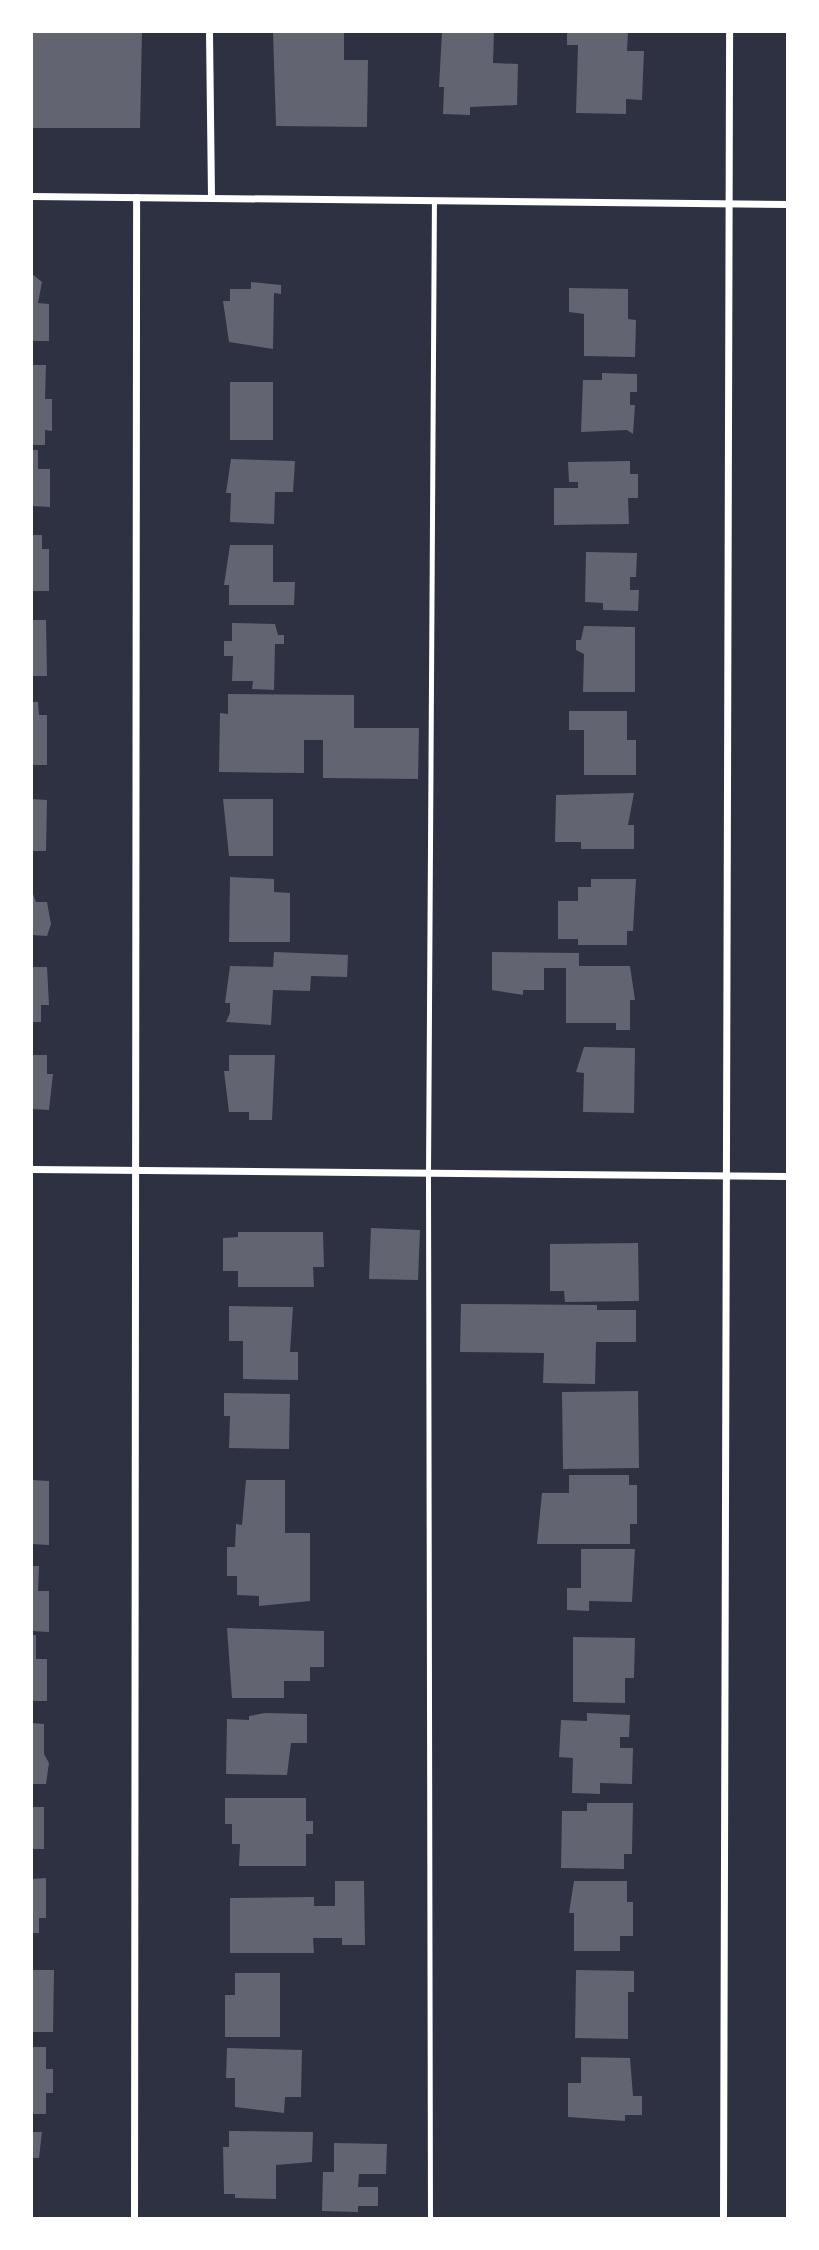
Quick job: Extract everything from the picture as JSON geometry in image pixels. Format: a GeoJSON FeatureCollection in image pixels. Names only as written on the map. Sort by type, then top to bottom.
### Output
{"type":"FeatureCollection","features":[{"type":"Feature","properties":{"kind":"street"},"geometry":{"type":"LineString","coordinates":[[209,32],[211,198]]}},
{"type":"Feature","properties":{"kind":"street"},"geometry":{"type":"LineString","coordinates":[[723,2218],[723,1176],[729,32]]}},
{"type":"Feature","properties":{"kind":"street"},"geometry":{"type":"LineString","coordinates":[[32,196],[788,204]]}},
{"type":"Feature","properties":{"kind":"street"},"geometry":{"type":"LineString","coordinates":[[134,2218],[136,197]]}},
{"type":"Feature","properties":{"kind":"street"},"geometry":{"type":"LineString","coordinates":[[32,1169],[788,1176]]}},
{"type":"Feature","properties":{"kind":"lane"},"geometry":{"type":"LineString","coordinates":[[430,2218],[428,1174],[434,200]]}},
{"type":"Feature","properties":{"kind":"building"},"geometry":{"type":"Polygon","coordinates":[[[32,32],[142,32],[140,128],[32,128],[32,32]]]}},
{"type":"Feature","properties":{"kind":"building"},"geometry":{"type":"Polygon","coordinates":[[[273,32],[344,32],[344,60],[368,60],[367,127],[276,126],[273,32]]]}},
{"type":"Feature","properties":{"kind":"building"},"geometry":{"type":"Polygon","coordinates":[[[442,32],[494,32],[493,63],[518,64],[517,105],[470,107],[470,115],[443,114],[444,87],[439,87],[442,32]]]}},
{"type":"Feature","properties":{"kind":"building"},"geometry":{"type":"Polygon","coordinates":[[[567,32],[628,32],[627,51],[644,51],[642,100],[626,99],[626,114],[576,113],[578,45],[567,45],[567,32]]]}},
{"type":"Feature","properties":{"kind":"building"},"geometry":{"type":"Polygon","coordinates":[[[32,274],[42,282],[38,303],[49,304],[49,341],[32,341],[32,274]]]}},
{"type":"Feature","properties":{"kind":"building"},"geometry":{"type":"Polygon","coordinates":[[[251,282],[281,285],[281,294],[274,293],[273,349],[229,342],[223,301],[230,301],[230,289],[251,289],[251,282]]]}},
{"type":"Feature","properties":{"kind":"building"},"geometry":{"type":"Polygon","coordinates":[[[569,288],[628,289],[628,319],[636,320],[635,357],[584,356],[584,314],[569,312],[569,288]]]}},
{"type":"Feature","properties":{"kind":"building"},"geometry":{"type":"Polygon","coordinates":[[[32,365],[46,365],[45,399],[52,399],[52,431],[45,430],[45,445],[32,445],[32,365]]]}},
{"type":"Feature","properties":{"kind":"building"},"geometry":{"type":"Polygon","coordinates":[[[602,373],[637,374],[637,392],[630,392],[630,405],[635,405],[633,434],[627,430],[581,432],[583,380],[602,380],[602,373]]]}},
{"type":"Feature","properties":{"kind":"building"},"geometry":{"type":"Polygon","coordinates":[[[230,382],[273,382],[273,440],[230,440],[230,382]]]}},
{"type":"Feature","properties":{"kind":"building"},"geometry":{"type":"Polygon","coordinates":[[[32,450],[38,450],[38,469],[50,469],[50,507],[32,506],[32,450]]]}},
{"type":"Feature","properties":{"kind":"building"},"geometry":{"type":"Polygon","coordinates":[[[231,459],[295,461],[293,492],[275,492],[274,524],[230,522],[231,493],[226,493],[231,459]]]}},
{"type":"Feature","properties":{"kind":"building"},"geometry":{"type":"Polygon","coordinates":[[[630,461],[630,474],[638,474],[638,498],[628,498],[629,524],[554,525],[554,488],[578,488],[578,482],[569,482],[568,462],[630,461]]]}},
{"type":"Feature","properties":{"kind":"building"},"geometry":{"type":"Polygon","coordinates":[[[32,535],[42,535],[42,549],[49,549],[49,591],[32,591],[32,535]]]}},
{"type":"Feature","properties":{"kind":"building"},"geometry":{"type":"Polygon","coordinates":[[[230,545],[273,545],[273,582],[295,582],[294,605],[229,605],[229,585],[224,585],[230,545]]]}},
{"type":"Feature","properties":{"kind":"building"},"geometry":{"type":"Polygon","coordinates":[[[586,552],[637,553],[636,577],[630,577],[630,590],[639,590],[638,611],[603,610],[603,603],[585,602],[586,552]]]}},
{"type":"Feature","properties":{"kind":"building"},"geometry":{"type":"Polygon","coordinates":[[[32,620],[46,620],[47,676],[32,676],[32,620]]]}},
{"type":"Feature","properties":{"kind":"building"},"geometry":{"type":"Polygon","coordinates":[[[232,623],[275,624],[278,635],[284,635],[284,644],[275,644],[274,690],[252,689],[253,681],[232,681],[233,656],[224,656],[224,641],[232,641],[232,623]]]}},
{"type":"Feature","properties":{"kind":"building"},"geometry":{"type":"Polygon","coordinates":[[[584,626],[635,627],[635,692],[583,692],[584,654],[576,650],[576,640],[581,640],[584,626]]]}},
{"type":"Feature","properties":{"kind":"building"},"geometry":{"type":"Polygon","coordinates":[[[228,694],[354,695],[354,728],[419,728],[418,779],[323,778],[323,740],[304,740],[304,773],[219,772],[220,713],[228,714],[228,694]]]}},
{"type":"Feature","properties":{"kind":"building"},"geometry":{"type":"Polygon","coordinates":[[[32,702],[38,702],[39,715],[47,715],[47,765],[32,765],[32,702]]]}},
{"type":"Feature","properties":{"kind":"building"},"geometry":{"type":"Polygon","coordinates":[[[569,711],[627,711],[627,740],[636,740],[636,775],[584,775],[584,730],[569,730],[569,711]]]}},
{"type":"Feature","properties":{"kind":"building"},"geometry":{"type":"Polygon","coordinates":[[[634,793],[628,825],[634,825],[634,849],[581,849],[581,842],[555,842],[556,795],[634,793]]]}},
{"type":"Feature","properties":{"kind":"building"},"geometry":{"type":"Polygon","coordinates":[[[32,799],[47,800],[46,851],[32,851],[32,799]]]}},
{"type":"Feature","properties":{"kind":"building"},"geometry":{"type":"Polygon","coordinates":[[[223,799],[273,799],[273,856],[229,856],[223,799]]]}},
{"type":"Feature","properties":{"kind":"building"},"geometry":{"type":"Polygon","coordinates":[[[230,877],[274,879],[274,892],[290,893],[290,942],[229,942],[230,877]]]}},
{"type":"Feature","properties":{"kind":"building"},"geometry":{"type":"Polygon","coordinates":[[[591,879],[636,879],[633,931],[627,931],[627,945],[578,945],[578,939],[558,939],[558,901],[578,901],[578,887],[591,887],[591,879]]]}},
{"type":"Feature","properties":{"kind":"building"},"geometry":{"type":"Polygon","coordinates":[[[32,891],[36,902],[47,902],[51,924],[47,936],[32,935],[32,891]]]}},
{"type":"Feature","properties":{"kind":"building"},"geometry":{"type":"Polygon","coordinates":[[[274,952],[348,955],[347,977],[311,976],[310,991],[273,990],[271,1025],[226,1022],[230,1013],[230,1003],[225,1003],[230,966],[273,967],[274,952]]]}},
{"type":"Feature","properties":{"kind":"building"},"geometry":{"type":"Polygon","coordinates":[[[492,952],[579,953],[579,966],[630,966],[635,1000],[630,1000],[630,1030],[616,1030],[616,1023],[566,1023],[566,968],[544,968],[544,990],[523,990],[523,995],[492,990],[492,952]]]}},
{"type":"Feature","properties":{"kind":"building"},"geometry":{"type":"Polygon","coordinates":[[[32,967],[47,967],[49,1005],[41,1005],[41,1022],[32,1022],[32,967]]]}},
{"type":"Feature","properties":{"kind":"building"},"geometry":{"type":"Polygon","coordinates":[[[584,1047],[635,1048],[634,1113],[583,1112],[584,1073],[576,1072],[584,1047]]]}},
{"type":"Feature","properties":{"kind":"building"},"geometry":{"type":"Polygon","coordinates":[[[32,1055],[47,1055],[47,1074],[53,1074],[49,1110],[32,1109],[32,1055]]]}},
{"type":"Feature","properties":{"kind":"building"},"geometry":{"type":"Polygon","coordinates":[[[229,1055],[275,1055],[272,1120],[249,1120],[249,1112],[229,1112],[224,1071],[229,1071],[229,1055]]]}},
{"type":"Feature","properties":{"kind":"building"},"geometry":{"type":"Polygon","coordinates":[[[371,1228],[420,1230],[418,1280],[369,1279],[371,1228]]]}},
{"type":"Feature","properties":{"kind":"building"},"geometry":{"type":"Polygon","coordinates":[[[238,1232],[323,1232],[324,1267],[313,1267],[314,1287],[238,1287],[238,1271],[223,1271],[223,1238],[238,1237],[238,1232]]]}},
{"type":"Feature","properties":{"kind":"building"},"geometry":{"type":"Polygon","coordinates":[[[638,1243],[639,1301],[565,1302],[564,1291],[550,1291],[550,1244],[638,1243]]]}},
{"type":"Feature","properties":{"kind":"building"},"geometry":{"type":"Polygon","coordinates":[[[461,1304],[597,1305],[597,1310],[636,1310],[636,1342],[596,1342],[595,1384],[543,1383],[544,1353],[460,1352],[461,1304]]]}},
{"type":"Feature","properties":{"kind":"building"},"geometry":{"type":"Polygon","coordinates":[[[229,1306],[293,1307],[290,1352],[298,1352],[298,1380],[243,1379],[243,1341],[229,1341],[229,1306]]]}},
{"type":"Feature","properties":{"kind":"building"},"geometry":{"type":"Polygon","coordinates":[[[638,1391],[639,1468],[563,1469],[562,1392],[638,1391]]]}},
{"type":"Feature","properties":{"kind":"building"},"geometry":{"type":"Polygon","coordinates":[[[224,1393],[290,1394],[289,1449],[229,1448],[230,1416],[224,1416],[224,1393]]]}},
{"type":"Feature","properties":{"kind":"building"},"geometry":{"type":"Polygon","coordinates":[[[569,1475],[629,1475],[629,1485],[637,1485],[637,1524],[630,1524],[630,1544],[537,1544],[542,1493],[569,1493],[569,1475]]]}},
{"type":"Feature","properties":{"kind":"building"},"geometry":{"type":"Polygon","coordinates":[[[32,1480],[49,1481],[49,1545],[32,1544],[32,1480]]]}},
{"type":"Feature","properties":{"kind":"building"},"geometry":{"type":"Polygon","coordinates":[[[246,1480],[285,1480],[285,1533],[310,1533],[310,1601],[259,1606],[259,1596],[237,1595],[237,1576],[227,1576],[227,1547],[235,1547],[236,1524],[242,1525],[246,1480]]]}},
{"type":"Feature","properties":{"kind":"building"},"geometry":{"type":"Polygon","coordinates":[[[581,1549],[635,1549],[632,1602],[589,1601],[589,1611],[567,1610],[567,1588],[581,1588],[581,1549]]]}},
{"type":"Feature","properties":{"kind":"building"},"geometry":{"type":"Polygon","coordinates":[[[32,1566],[39,1566],[38,1591],[49,1591],[49,1632],[32,1631],[32,1566]]]}},
{"type":"Feature","properties":{"kind":"building"},"geometry":{"type":"Polygon","coordinates":[[[227,1628],[324,1631],[324,1667],[310,1667],[310,1681],[284,1681],[284,1698],[232,1698],[227,1628]]]}},
{"type":"Feature","properties":{"kind":"building"},"geometry":{"type":"Polygon","coordinates":[[[32,1635],[36,1635],[36,1659],[47,1659],[47,1701],[32,1701],[32,1635]]]}},
{"type":"Feature","properties":{"kind":"building"},"geometry":{"type":"Polygon","coordinates":[[[573,1637],[635,1638],[634,1678],[625,1678],[625,1703],[573,1702],[573,1637]]]}},
{"type":"Feature","properties":{"kind":"building"},"geometry":{"type":"Polygon","coordinates":[[[265,1713],[307,1714],[307,1743],[291,1743],[287,1775],[226,1774],[227,1719],[249,1720],[249,1716],[265,1713]]]}},
{"type":"Feature","properties":{"kind":"building"},"geometry":{"type":"Polygon","coordinates":[[[587,1713],[630,1715],[629,1737],[620,1737],[620,1748],[633,1748],[632,1784],[600,1783],[600,1794],[572,1793],[573,1758],[559,1757],[561,1720],[587,1721],[587,1713]]]}},
{"type":"Feature","properties":{"kind":"building"},"geometry":{"type":"Polygon","coordinates":[[[32,1723],[44,1724],[44,1754],[49,1763],[46,1784],[32,1784],[32,1723]]]}},
{"type":"Feature","properties":{"kind":"building"},"geometry":{"type":"Polygon","coordinates":[[[225,1798],[306,1798],[306,1821],[313,1821],[313,1834],[306,1834],[306,1866],[239,1866],[240,1844],[232,1844],[232,1824],[225,1824],[225,1798]]]}},
{"type":"Feature","properties":{"kind":"building"},"geometry":{"type":"Polygon","coordinates":[[[587,1803],[633,1803],[632,1854],[624,1854],[624,1869],[561,1868],[562,1811],[587,1811],[587,1803]]]}},
{"type":"Feature","properties":{"kind":"building"},"geometry":{"type":"Polygon","coordinates":[[[32,1807],[44,1807],[44,1849],[32,1849],[32,1807]]]}},
{"type":"Feature","properties":{"kind":"building"},"geometry":{"type":"Polygon","coordinates":[[[46,1878],[46,1918],[39,1918],[39,1933],[32,1933],[32,1879],[46,1878]]]}},
{"type":"Feature","properties":{"kind":"building"},"geometry":{"type":"Polygon","coordinates":[[[335,1881],[364,1881],[365,1945],[342,1945],[342,1938],[313,1938],[314,1953],[230,1953],[230,1898],[314,1897],[314,1906],[335,1906],[335,1881]]]}},
{"type":"Feature","properties":{"kind":"building"},"geometry":{"type":"Polygon","coordinates":[[[574,1881],[627,1881],[627,1902],[633,1902],[633,1936],[620,1936],[620,1951],[574,1951],[574,1913],[569,1913],[574,1881]]]}},
{"type":"Feature","properties":{"kind":"building"},"geometry":{"type":"Polygon","coordinates":[[[32,1970],[54,1970],[53,2032],[32,2032],[32,1970]]]}},
{"type":"Feature","properties":{"kind":"building"},"geometry":{"type":"Polygon","coordinates":[[[576,1970],[634,1971],[634,1992],[628,1992],[628,2039],[575,2038],[576,1970]]]}},
{"type":"Feature","properties":{"kind":"building"},"geometry":{"type":"Polygon","coordinates":[[[235,1973],[280,1973],[280,2037],[225,2037],[225,1995],[235,1995],[235,1973]]]}},
{"type":"Feature","properties":{"kind":"building"},"geometry":{"type":"Polygon","coordinates":[[[32,2047],[46,2047],[46,2069],[53,2069],[53,2093],[46,2093],[46,2114],[32,2114],[32,2047]]]}},
{"type":"Feature","properties":{"kind":"building"},"geometry":{"type":"Polygon","coordinates":[[[227,2048],[302,2050],[301,2097],[285,2097],[284,2113],[235,2107],[235,2078],[226,2078],[227,2048]]]}},
{"type":"Feature","properties":{"kind":"building"},"geometry":{"type":"Polygon","coordinates":[[[581,2057],[630,2058],[633,2096],[642,2096],[642,2115],[625,2115],[625,2121],[568,2117],[568,2083],[581,2083],[581,2057]]]}},
{"type":"Feature","properties":{"kind":"building"},"geometry":{"type":"Polygon","coordinates":[[[229,2131],[313,2132],[312,2162],[276,2165],[276,2199],[235,2198],[235,2194],[224,2194],[223,2147],[229,2147],[229,2131]]]}},
{"type":"Feature","properties":{"kind":"building"},"geometry":{"type":"Polygon","coordinates":[[[32,2132],[42,2132],[39,2158],[32,2158],[32,2132]]]}},
{"type":"Feature","properties":{"kind":"building"},"geometry":{"type":"Polygon","coordinates":[[[334,2143],[387,2144],[386,2174],[359,2174],[358,2187],[378,2187],[378,2206],[358,2206],[358,2212],[322,2211],[323,2172],[334,2172],[334,2143]]]}}]}
